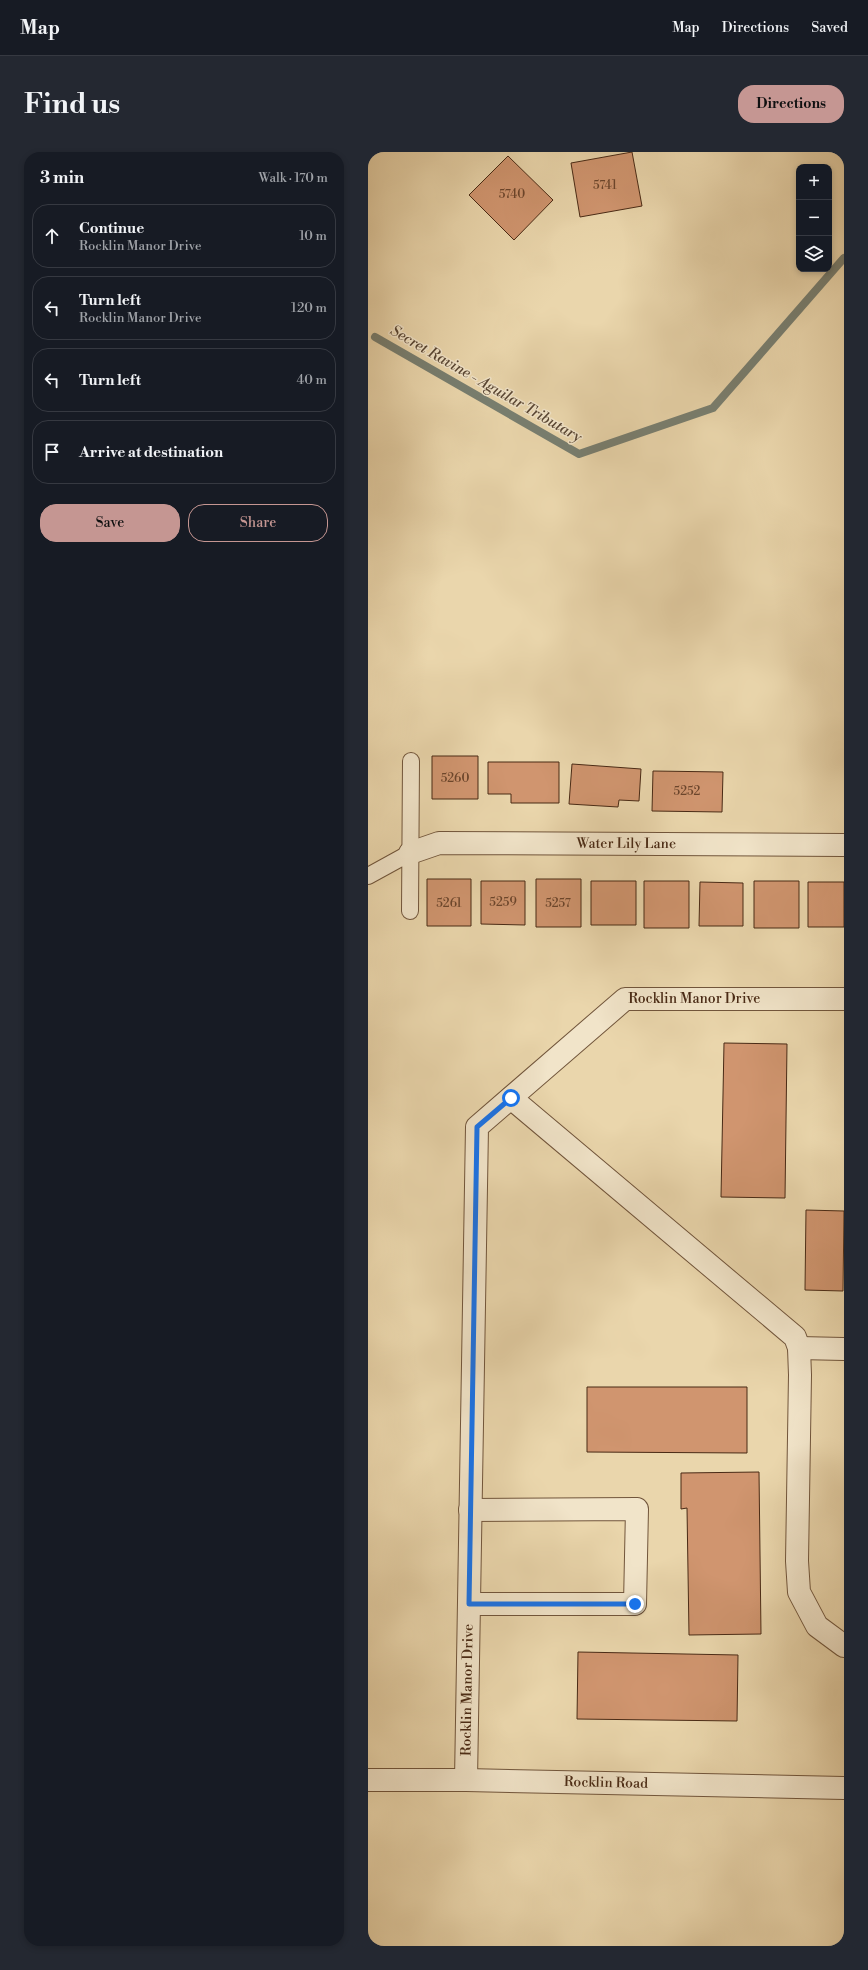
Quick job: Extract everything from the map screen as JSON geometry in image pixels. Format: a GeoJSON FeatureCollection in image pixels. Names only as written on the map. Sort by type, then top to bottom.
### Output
{"type":"FeatureCollection","features":[{"type":"Feature","properties":{"kind":"street","name":"Water Lily Lane"},"geometry":{"type":"LineString","coordinates":[[410,853],[439,843],[844,845]]}},
{"type":"Feature","properties":{"kind":"street","name":"Rocklin Manor Drive"},"geometry":{"type":"LineString","coordinates":[[466,1780],[477,1127],[624,999],[844,999]]}},
{"type":"Feature","properties":{"kind":"street"},"geometry":{"type":"LineString","coordinates":[[511,1098],[796,1337],[799,1348],[796,1561],[799,1592],[817,1626],[844,1646]]}},
{"type":"Feature","properties":{"kind":"street"},"geometry":{"type":"LineString","coordinates":[[799,1348],[844,1348]]}},
{"type":"Feature","properties":{"kind":"street"},"geometry":{"type":"LineString","coordinates":[[469,1604],[635,1604],[637,1509],[470,1510]]}},
{"type":"Feature","properties":{"kind":"street","name":"Rocklin Road"},"geometry":{"type":"LineString","coordinates":[[368,1780],[466,1780],[844,1788]]}},
{"type":"Feature","properties":{"kind":"lane"},"geometry":{"type":"LineString","coordinates":[[410,911],[411,761]]}},
{"type":"Feature","properties":{"kind":"lane"},"geometry":{"type":"LineString","coordinates":[[368,876],[410,853]]}},
{"type":"Feature","properties":{"kind":"building"},"geometry":{"type":"Polygon","coordinates":[[[632,152],[642,206],[580,217],[571,163],[632,152]]]}},
{"type":"Feature","properties":{"kind":"building"},"geometry":{"type":"Polygon","coordinates":[[[508,156],[553,200],[514,240],[469,195],[508,156]]]}},
{"type":"Feature","properties":{"kind":"building"},"geometry":{"type":"Polygon","coordinates":[[[432,756],[478,756],[478,799],[432,799],[432,756]]]}},
{"type":"Feature","properties":{"kind":"building"},"geometry":{"type":"Polygon","coordinates":[[[488,762],[559,762],[559,803],[511,803],[511,794],[488,794],[488,762]]]}},
{"type":"Feature","properties":{"kind":"building"},"geometry":{"type":"Polygon","coordinates":[[[572,764],[641,769],[639,801],[619,800],[618,807],[569,804],[572,764]]]}},
{"type":"Feature","properties":{"kind":"building"},"geometry":{"type":"Polygon","coordinates":[[[653,771],[723,772],[722,812],[652,811],[653,771]]]}},
{"type":"Feature","properties":{"kind":"building"},"geometry":{"type":"Polygon","coordinates":[[[427,879],[471,879],[471,926],[427,926],[427,879]]]}},
{"type":"Feature","properties":{"kind":"building"},"geometry":{"type":"Polygon","coordinates":[[[536,879],[581,879],[581,927],[536,927],[536,879]]]}},
{"type":"Feature","properties":{"kind":"building"},"geometry":{"type":"Polygon","coordinates":[[[481,881],[525,881],[525,925],[481,924],[481,881]]]}},
{"type":"Feature","properties":{"kind":"building"},"geometry":{"type":"Polygon","coordinates":[[[591,881],[636,881],[636,925],[591,925],[591,881]]]}},
{"type":"Feature","properties":{"kind":"building"},"geometry":{"type":"Polygon","coordinates":[[[644,881],[689,881],[689,928],[644,928],[644,881]]]}},
{"type":"Feature","properties":{"kind":"building"},"geometry":{"type":"Polygon","coordinates":[[[754,881],[799,881],[799,928],[754,928],[754,881]]]}},
{"type":"Feature","properties":{"kind":"building"},"geometry":{"type":"Polygon","coordinates":[[[700,882],[743,883],[743,926],[699,926],[700,882]]]}},
{"type":"Feature","properties":{"kind":"building"},"geometry":{"type":"Polygon","coordinates":[[[808,882],[844,882],[844,927],[808,927],[808,882]]]}},
{"type":"Feature","properties":{"kind":"building"},"geometry":{"type":"Polygon","coordinates":[[[724,1043],[787,1044],[785,1198],[721,1197],[724,1043]]]}},
{"type":"Feature","properties":{"kind":"building"},"geometry":{"type":"Polygon","coordinates":[[[806,1210],[844,1211],[843,1291],[805,1290],[806,1210]]]}},
{"type":"Feature","properties":{"kind":"building"},"geometry":{"type":"Polygon","coordinates":[[[587,1387],[747,1387],[747,1453],[587,1452],[587,1387]]]}},
{"type":"Feature","properties":{"kind":"building"},"geometry":{"type":"Polygon","coordinates":[[[759,1472],[761,1634],[689,1635],[687,1508],[681,1509],[681,1473],[759,1472]]]}},
{"type":"Feature","properties":{"kind":"building"},"geometry":{"type":"Polygon","coordinates":[[[578,1652],[738,1655],[737,1721],[577,1719],[578,1652]]]}},
{"type":"Feature","properties":{"kind":"waterway","name":"Secret Ravine - Aguilar Tributary"},"geometry":{"type":"LineString","coordinates":[[375,337],[579,454],[713,408],[844,258]]}},
{"type":"Feature","properties":{"kind":"route"},"geometry":{"type":"LineString","coordinates":[[511,1098],[477,1127],[469,1604],[635,1604]]}}]}
